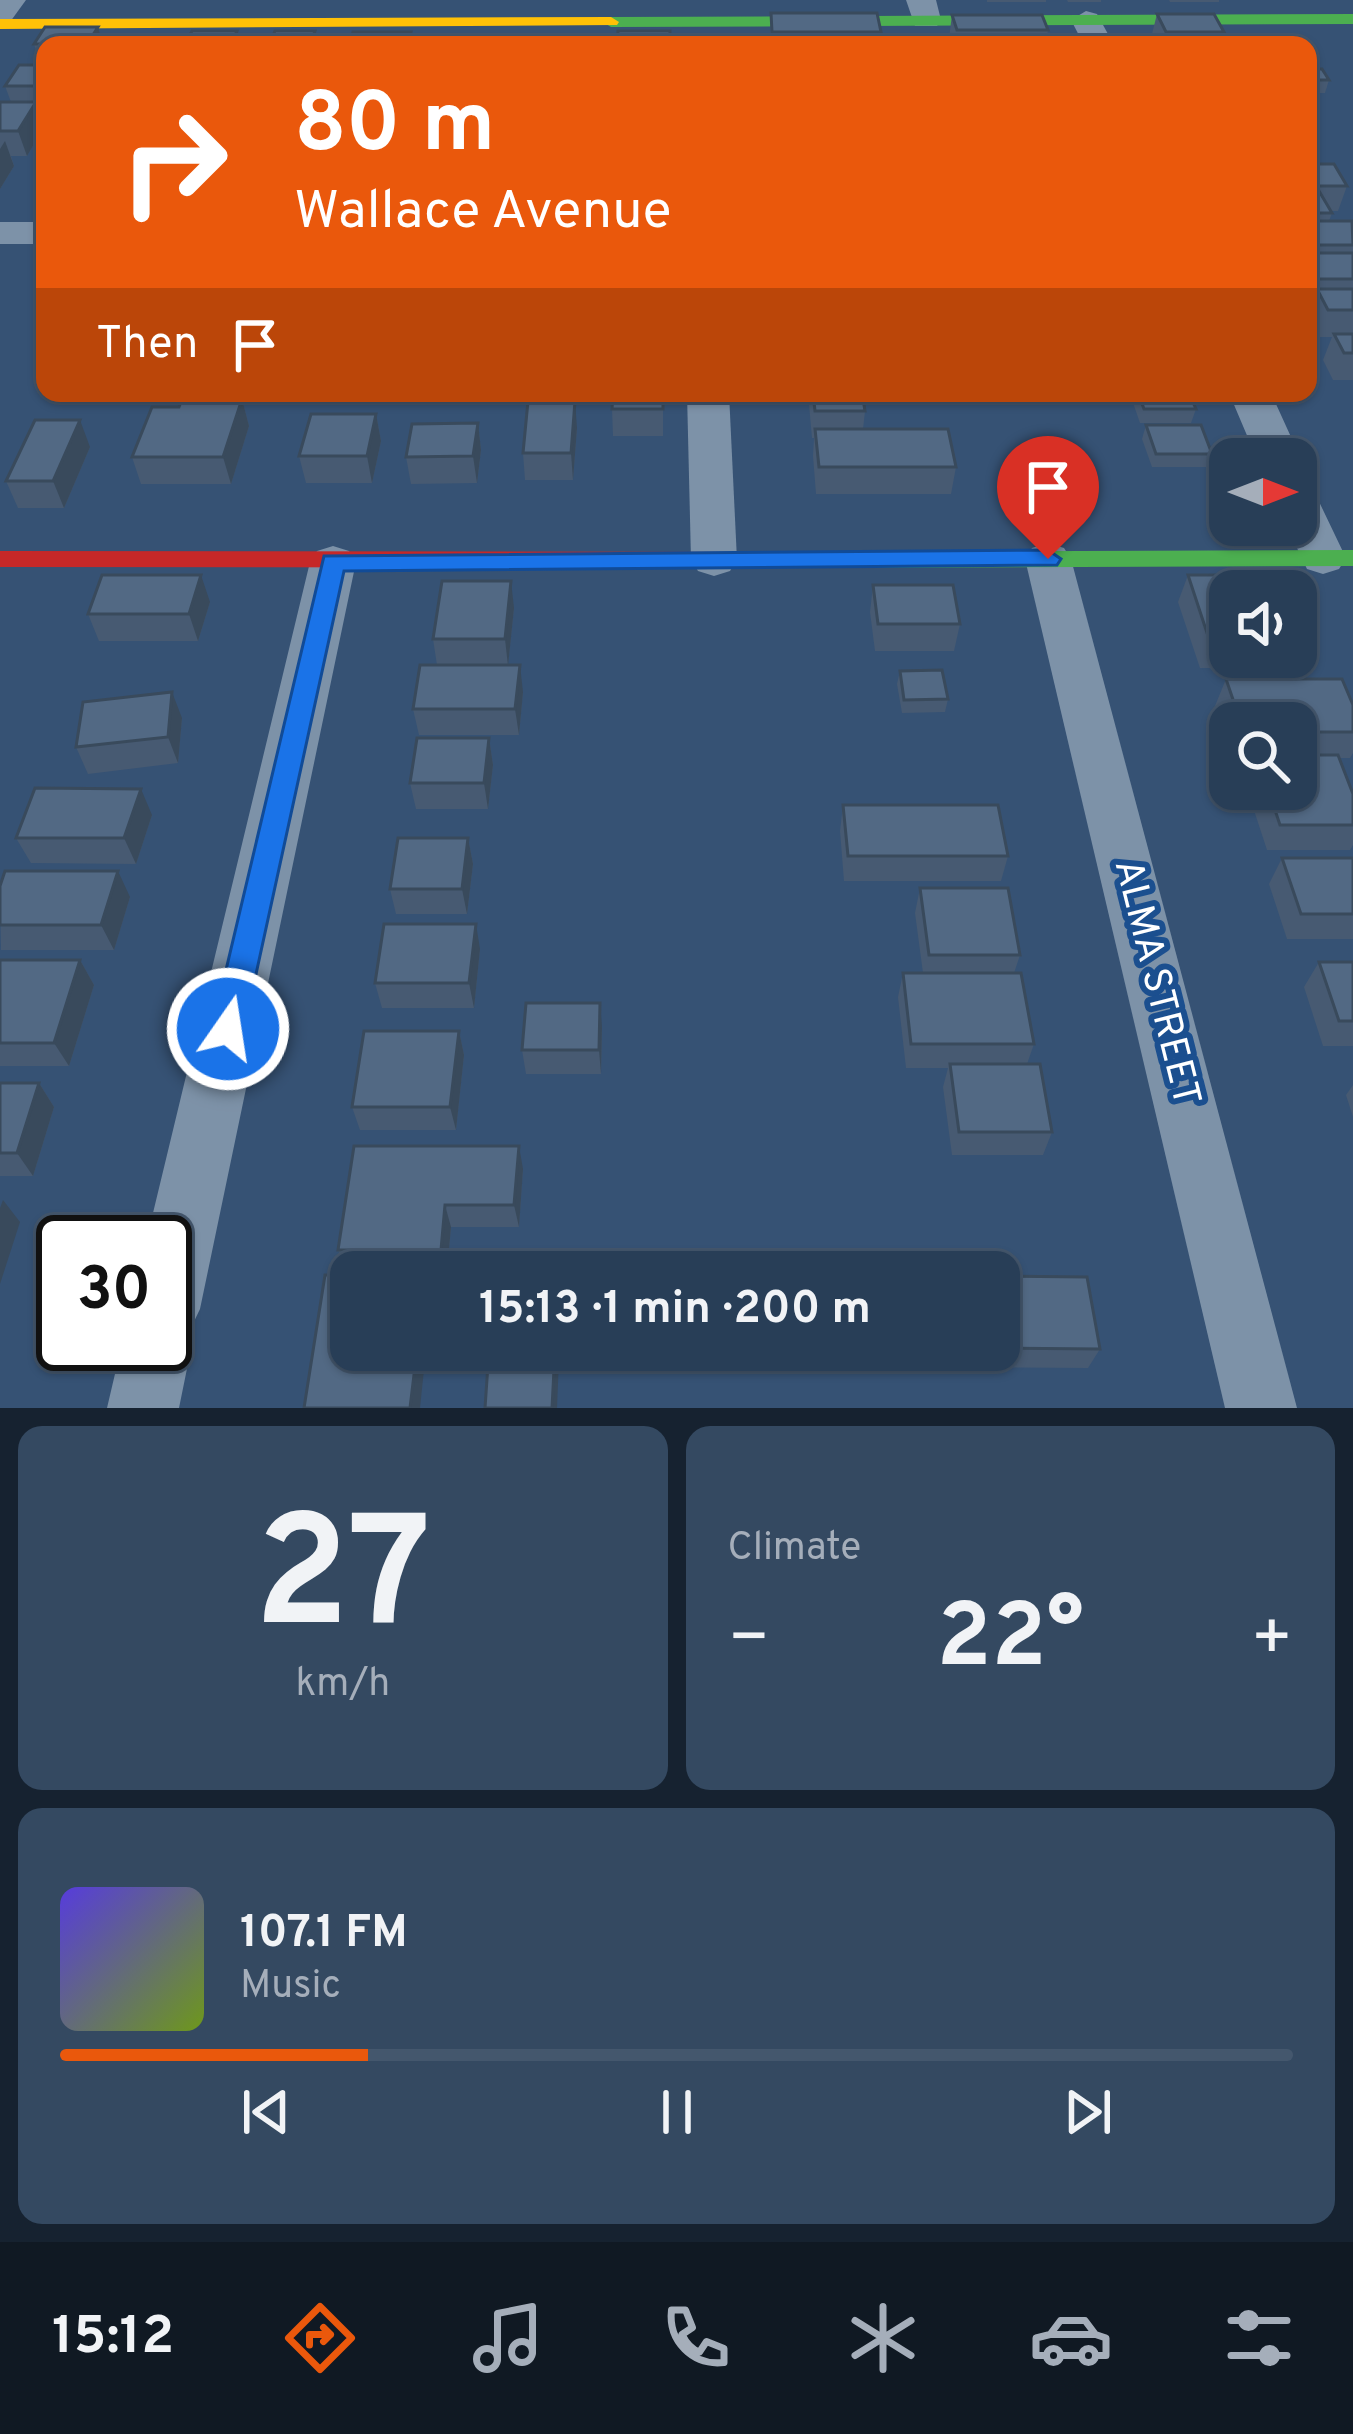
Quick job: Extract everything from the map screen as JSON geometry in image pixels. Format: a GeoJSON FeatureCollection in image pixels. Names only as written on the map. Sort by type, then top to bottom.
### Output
{"type":"FeatureCollection","features":[{"type":"Feature","properties":{"kind":"street"},"geometry":{"type":"LineString","coordinates":[[11,0],[0,20],[700,33],[924,10],[1093,32],[1290,10],[1353,19]]}},
{"type":"Feature","properties":{"kind":"street"},"geometry":{"type":"LineString","coordinates":[[0,233],[36,233]]}},
{"type":"Feature","properties":{"kind":"street"},"geometry":{"type":"LineString","coordinates":[[708,402],[714,560]]}},
{"type":"Feature","properties":{"kind":"street"},"geometry":{"type":"LineString","coordinates":[[1254,402],[1270,438]]}},
{"type":"Feature","properties":{"kind":"street"},"geometry":{"type":"LineString","coordinates":[[1317,528],[1338,558]]}},
{"type":"Feature","properties":{"kind":"street"},"geometry":{"type":"LineString","coordinates":[[0,559],[1338,558]]}},
{"type":"Feature","properties":{"kind":"street","name":"ALMA STREET"},"geometry":{"type":"LineString","coordinates":[[1048,559],[1262,1408]]}},
{"type":"Feature","properties":{"kind":"street"},"geometry":{"type":"LineString","coordinates":[[186,1215],[333,562]]}},
{"type":"Feature","properties":{"kind":"street"},"geometry":{"type":"LineString","coordinates":[[143,1408],[151,1371]]}},
{"type":"Feature","properties":{"kind":"building"},"geometry":{"type":"Polygon","coordinates":[[[771,13],[877,13],[881,32],[772,32],[771,13]]]}},
{"type":"Feature","properties":{"kind":"building"},"geometry":{"type":"Polygon","coordinates":[[[1157,14],[1214,14],[1224,32],[1166,32],[1157,14]]]}},
{"type":"Feature","properties":{"kind":"building"},"geometry":{"type":"Polygon","coordinates":[[[952,15],[1042,15],[1048,30],[957,30],[952,15]]]}},
{"type":"Feature","properties":{"kind":"building"},"geometry":{"type":"Polygon","coordinates":[[[45,27],[98,27],[92,36],[39,36],[45,27]]]}},
{"type":"Feature","properties":{"kind":"building"},"geometry":{"type":"Polygon","coordinates":[[[192,31],[237,31],[235,36],[190,36],[192,31]]]}},
{"type":"Feature","properties":{"kind":"building"},"geometry":{"type":"Polygon","coordinates":[[[275,31],[315,31],[313,36],[273,36],[275,31]]]}},
{"type":"Feature","properties":{"kind":"building"},"geometry":{"type":"Polygon","coordinates":[[[618,31],[670,31],[670,36],[618,36],[618,31]]]}},
{"type":"Feature","properties":{"kind":"building"},"geometry":{"type":"Polygon","coordinates":[[[353,32],[411,32],[410,36],[352,36],[353,32]]]}},
{"type":"Feature","properties":{"kind":"building"},"geometry":{"type":"Polygon","coordinates":[[[19,65],[36,65],[36,86],[5,86],[19,65]]]}},
{"type":"Feature","properties":{"kind":"building"},"geometry":{"type":"Polygon","coordinates":[[[1317,69],[1322,69],[1329,80],[1317,80],[1317,69]]]}},
{"type":"Feature","properties":{"kind":"building"},"geometry":{"type":"Polygon","coordinates":[[[0,102],[36,102],[18,131],[0,131],[0,102]]]}},
{"type":"Feature","properties":{"kind":"building"},"geometry":{"type":"Polygon","coordinates":[[[1317,164],[1334,164],[1347,186],[1317,186],[1317,164]]]}},
{"type":"Feature","properties":{"kind":"building"},"geometry":{"type":"Polygon","coordinates":[[[1317,191],[1319,191],[1332,213],[1317,213],[1317,191]]]}},
{"type":"Feature","properties":{"kind":"building"},"geometry":{"type":"Polygon","coordinates":[[[1317,221],[1352,221],[1353,245],[1317,245],[1317,221]]]}},
{"type":"Feature","properties":{"kind":"building"},"geometry":{"type":"Polygon","coordinates":[[[1317,253],[1353,253],[1353,279],[1317,279],[1317,253]]]}},
{"type":"Feature","properties":{"kind":"building"},"geometry":{"type":"Polygon","coordinates":[[[1317,289],[1353,289],[1353,310],[1328,310],[1317,289]]]}},
{"type":"Feature","properties":{"kind":"building"},"geometry":{"type":"Polygon","coordinates":[[[1334,334],[1353,334],[1353,353],[1344,353],[1334,334]]]}},
{"type":"Feature","properties":{"kind":"building"},"geometry":{"type":"Polygon","coordinates":[[[181,402],[241,402],[223,457],[132,457],[152,407],[179,407],[181,402]]]}},
{"type":"Feature","properties":{"kind":"building"},"geometry":{"type":"Polygon","coordinates":[[[528,402],[575,402],[571,453],[523,453],[528,402]]]}},
{"type":"Feature","properties":{"kind":"building"},"geometry":{"type":"Polygon","coordinates":[[[612,402],[663,402],[663,409],[612,409],[612,402]]]}},
{"type":"Feature","properties":{"kind":"building"},"geometry":{"type":"Polygon","coordinates":[[[814,402],[864,402],[865,411],[815,411],[814,402]]]}},
{"type":"Feature","properties":{"kind":"building"},"geometry":{"type":"Polygon","coordinates":[[[1141,402],[1193,402],[1196,409],[1144,409],[1141,402]]]}},
{"type":"Feature","properties":{"kind":"building"},"geometry":{"type":"Polygon","coordinates":[[[311,414],[376,414],[367,456],[299,456],[311,414]]]}},
{"type":"Feature","properties":{"kind":"building"},"geometry":{"type":"Polygon","coordinates":[[[35,420],[80,420],[53,481],[6,481],[35,420]]]}},
{"type":"Feature","properties":{"kind":"building"},"geometry":{"type":"Polygon","coordinates":[[[478,423],[473,456],[406,457],[412,424],[478,423]]]}},
{"type":"Feature","properties":{"kind":"building"},"geometry":{"type":"Polygon","coordinates":[[[1146,425],[1201,425],[1209,446],[1209,454],[1156,454],[1146,425]]]}},
{"type":"Feature","properties":{"kind":"building"},"geometry":{"type":"Polygon","coordinates":[[[815,429],[948,429],[956,467],[819,467],[815,429]]]}},
{"type":"Feature","properties":{"kind":"building"},"geometry":{"type":"Polygon","coordinates":[[[102,575],[201,575],[189,614],[88,614],[102,575]]]}},
{"type":"Feature","properties":{"kind":"building"},"geometry":{"type":"Polygon","coordinates":[[[1188,575],[1209,575],[1209,639],[1188,575]]]}},
{"type":"Feature","properties":{"kind":"building"},"geometry":{"type":"Polygon","coordinates":[[[442,581],[511,581],[505,639],[433,639],[442,581]]]}},
{"type":"Feature","properties":{"kind":"building"},"geometry":{"type":"Polygon","coordinates":[[[873,585],[953,585],[960,624],[878,624],[873,585]]]}},
{"type":"Feature","properties":{"kind":"building"},"geometry":{"type":"Polygon","coordinates":[[[420,665],[520,665],[515,709],[413,709],[420,665]]]}},
{"type":"Feature","properties":{"kind":"building"},"geometry":{"type":"Polygon","coordinates":[[[942,670],[948,699],[904,700],[900,671],[942,670]]]}},
{"type":"Feature","properties":{"kind":"building"},"geometry":{"type":"Polygon","coordinates":[[[1226,679],[1342,679],[1353,705],[1353,732],[1317,732],[1317,702],[1234,702],[1226,679]]]}},
{"type":"Feature","properties":{"kind":"building"},"geometry":{"type":"Polygon","coordinates":[[[172,692],[168,737],[76,747],[83,702],[172,692]]]}},
{"type":"Feature","properties":{"kind":"building"},"geometry":{"type":"Polygon","coordinates":[[[417,738],[489,738],[484,783],[410,783],[417,738]]]}},
{"type":"Feature","properties":{"kind":"building"},"geometry":{"type":"Polygon","coordinates":[[[1317,755],[1338,755],[1353,794],[1353,825],[1280,825],[1275,810],[1317,810],[1317,755]]]}},
{"type":"Feature","properties":{"kind":"building"},"geometry":{"type":"Polygon","coordinates":[[[35,788],[141,789],[124,838],[16,838],[35,788]]]}},
{"type":"Feature","properties":{"kind":"building"},"geometry":{"type":"Polygon","coordinates":[[[843,805],[998,805],[1008,856],[848,856],[843,805]]]}},
{"type":"Feature","properties":{"kind":"building"},"geometry":{"type":"Polygon","coordinates":[[[398,838],[468,838],[462,889],[390,889],[398,838]]]}},
{"type":"Feature","properties":{"kind":"building"},"geometry":{"type":"Polygon","coordinates":[[[1282,858],[1353,858],[1353,914],[1301,914],[1282,858]]]}},
{"type":"Feature","properties":{"kind":"building"},"geometry":{"type":"Polygon","coordinates":[[[5,871],[118,871],[101,925],[0,925],[5,871]]]}},
{"type":"Feature","properties":{"kind":"building"},"geometry":{"type":"Polygon","coordinates":[[[920,888],[1008,888],[1020,955],[929,955],[920,888]]]}},
{"type":"Feature","properties":{"kind":"building"},"geometry":{"type":"Polygon","coordinates":[[[384,924],[476,924],[469,983],[375,983],[384,924]]]}},
{"type":"Feature","properties":{"kind":"building"},"geometry":{"type":"Polygon","coordinates":[[[0,960],[80,960],[54,1043],[0,1043],[0,960]]]}},
{"type":"Feature","properties":{"kind":"building"},"geometry":{"type":"Polygon","coordinates":[[[1319,962],[1353,962],[1353,1021],[1339,1021],[1319,962]]]}},
{"type":"Feature","properties":{"kind":"building"},"geometry":{"type":"Polygon","coordinates":[[[903,973],[1021,973],[1034,1044],[911,1044],[903,973]]]}},
{"type":"Feature","properties":{"kind":"building"},"geometry":{"type":"Polygon","coordinates":[[[526,1003],[600,1003],[599,1050],[522,1050],[526,1003]]]}},
{"type":"Feature","properties":{"kind":"building"},"geometry":{"type":"Polygon","coordinates":[[[364,1031],[459,1031],[450,1107],[352,1107],[364,1031]]]}},
{"type":"Feature","properties":{"kind":"building"},"geometry":{"type":"Polygon","coordinates":[[[950,1064],[1040,1064],[1052,1132],[959,1132],[950,1064]]]}},
{"type":"Feature","properties":{"kind":"building"},"geometry":{"type":"Polygon","coordinates":[[[0,1083],[39,1083],[17,1153],[0,1153],[0,1083]]]}},
{"type":"Feature","properties":{"kind":"building"},"geometry":{"type":"Polygon","coordinates":[[[354,1146],[519,1146],[514,1205],[445,1205],[441,1250],[338,1250],[354,1146]]]}},
{"type":"Feature","properties":{"kind":"building"},"geometry":{"type":"Polygon","coordinates":[[[325,1275],[330,1275],[330,1371],[414,1371],[410,1408],[304,1408],[325,1275]]]}},
{"type":"Feature","properties":{"kind":"building"},"geometry":{"type":"Polygon","coordinates":[[[1020,1276],[1087,1277],[1100,1349],[1020,1348],[1020,1276]]]}},
{"type":"Feature","properties":{"kind":"building"},"geometry":{"type":"Polygon","coordinates":[[[488,1371],[554,1371],[552,1408],[485,1408],[488,1371]]]}},
{"type":"Feature","properties":{"kind":"traffic: fast"},"geometry":{"type":"LineString","coordinates":[[611,22],[1353,19]]}},
{"type":"Feature","properties":{"kind":"traffic: fast"},"geometry":{"type":"LineString","coordinates":[[833,560],[1353,558]]}},
{"type":"Feature","properties":{"kind":"traffic: slow"},"geometry":{"type":"LineString","coordinates":[[0,24],[611,22]]}},
{"type":"Feature","properties":{"kind":"traffic: jam"},"geometry":{"type":"LineString","coordinates":[[0,559],[833,560]]}},
{"type":"Feature","properties":{"kind":"route"},"geometry":{"type":"LineString","coordinates":[[228,1029],[333,562],[1048,559]]}}]}
